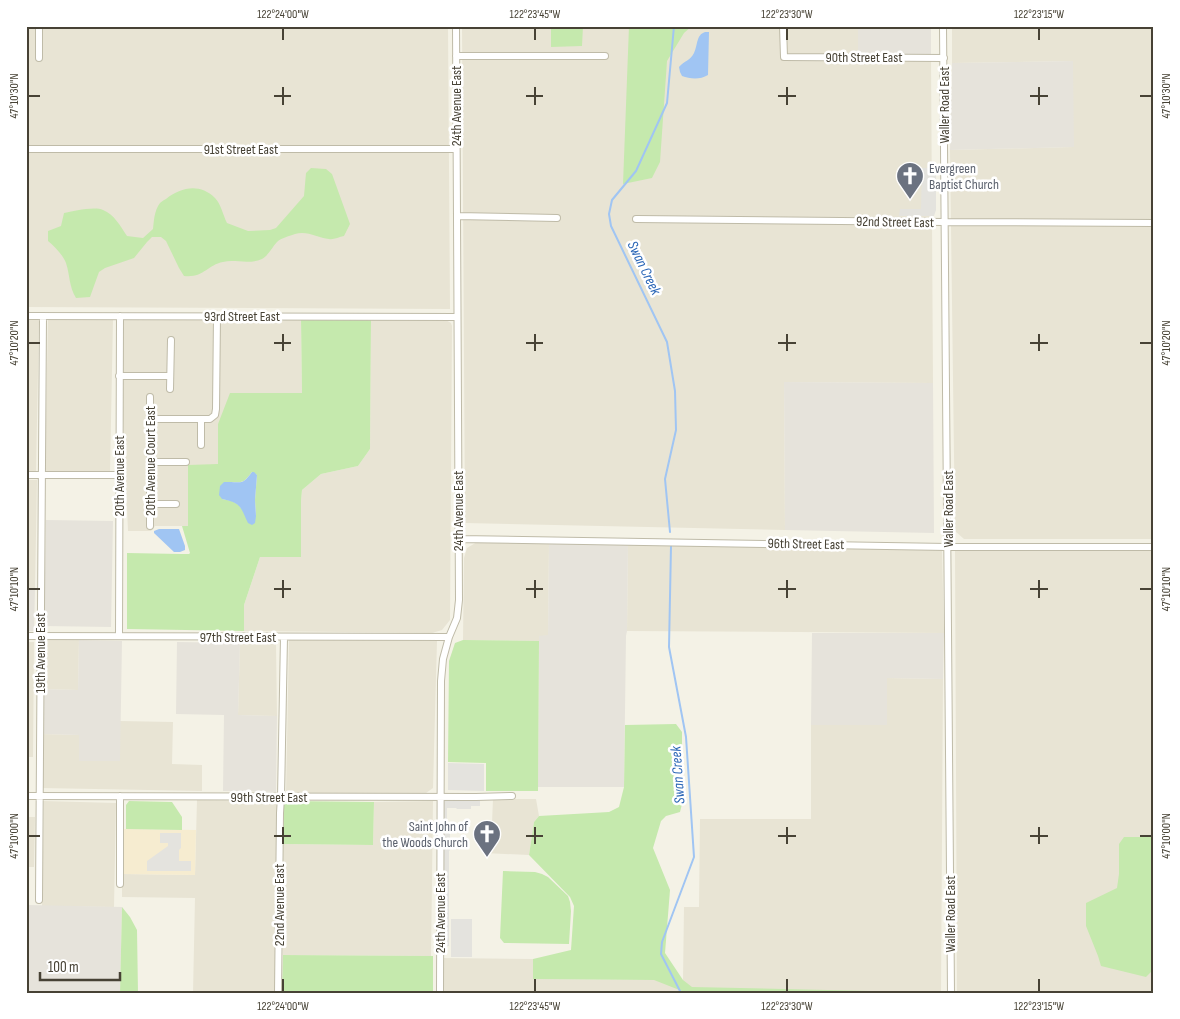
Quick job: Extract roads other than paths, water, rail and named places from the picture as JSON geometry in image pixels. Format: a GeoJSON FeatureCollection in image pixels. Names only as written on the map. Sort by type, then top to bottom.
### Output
{"type":"FeatureCollection","features":[{"type":"Feature","properties":{"kind":"street"},"geometry":{"type":"LineString","coordinates":[[39,26],[39,58]]}},
{"type":"Feature","properties":{"kind":"street","name":"24th Avenue East"},"geometry":{"type":"LineString","coordinates":[[440,993],[442,666],[449,637],[457,618],[459,600],[456,26]]}},
{"type":"Feature","properties":{"kind":"street","name":"90th Street East"},"geometry":{"type":"LineString","coordinates":[[783,26],[784,57],[944,58]]}},
{"type":"Feature","properties":{"kind":"street","name":"Waller Road East"},"geometry":{"type":"LineString","coordinates":[[944,26],[951,993]]}},
{"type":"Feature","properties":{"kind":"street"},"geometry":{"type":"LineString","coordinates":[[456,56],[605,56]]}},
{"type":"Feature","properties":{"kind":"street","name":"91st Street East"},"geometry":{"type":"LineString","coordinates":[[26,149],[456,149]]}},
{"type":"Feature","properties":{"kind":"street"},"geometry":{"type":"LineString","coordinates":[[457,216],[557,218]]}},
{"type":"Feature","properties":{"kind":"street","name":"92nd Street East"},"geometry":{"type":"LineString","coordinates":[[636,219],[1154,223]]}},
{"type":"Feature","properties":{"kind":"street","name":"93rd Street East"},"geometry":{"type":"LineString","coordinates":[[26,316],[457,317]]}},
{"type":"Feature","properties":{"kind":"street","name":"19th Avenue East"},"geometry":{"type":"LineString","coordinates":[[39,900],[43,316]]}},
{"type":"Feature","properties":{"kind":"street","name":"20th Avenue East"},"geometry":{"type":"LineString","coordinates":[[119,636],[120,316]]}},
{"type":"Feature","properties":{"kind":"street"},"geometry":{"type":"LineString","coordinates":[[150,420],[201,420],[210,419],[214,416],[216,412],[217,316]]}},
{"type":"Feature","properties":{"kind":"street","name":"20th Avenue Court East"},"geometry":{"type":"LineString","coordinates":[[170,389],[171,340]]}},
{"type":"Feature","properties":{"kind":"street"},"geometry":{"type":"LineString","coordinates":[[119,376],[170,376]]}},
{"type":"Feature","properties":{"kind":"street","name":"20th Avenue Court East"},"geometry":{"type":"LineString","coordinates":[[150,397],[150,526]]}},
{"type":"Feature","properties":{"kind":"street"},"geometry":{"type":"LineString","coordinates":[[201,420],[201,445]]}},
{"type":"Feature","properties":{"kind":"street"},"geometry":{"type":"LineString","coordinates":[[150,462],[186,462]]}},
{"type":"Feature","properties":{"kind":"street"},"geometry":{"type":"LineString","coordinates":[[26,475],[119,475]]}},
{"type":"Feature","properties":{"kind":"street"},"geometry":{"type":"LineString","coordinates":[[150,504],[176,504]]}},
{"type":"Feature","properties":{"kind":"street","name":"96th Street East"},"geometry":{"type":"LineString","coordinates":[[459,539],[948,547],[1154,547]]}},
{"type":"Feature","properties":{"kind":"street","name":"97th Street East"},"geometry":{"type":"LineString","coordinates":[[26,636],[449,637]]}},
{"type":"Feature","properties":{"kind":"street","name":"22nd Avenue East"},"geometry":{"type":"LineString","coordinates":[[278,993],[284,637]]}},
{"type":"Feature","properties":{"kind":"street","name":"99th Street East"},"geometry":{"type":"LineString","coordinates":[[26,796],[476,798],[512,796]]}},
{"type":"Feature","properties":{"kind":"street"},"geometry":{"type":"LineString","coordinates":[[120,796],[120,884]]}},
{"type":"Feature","properties":{"kind":"water"},"geometry":{"type":"Polygon","coordinates":[[[709,32],[708,75],[702,78],[682,76],[679,67],[693,55],[700,35],[709,32]]]}},
{"type":"Feature","properties":{"kind":"water"},"geometry":{"type":"Polygon","coordinates":[[[252,472],[257,475],[256,516],[255,523],[252,525],[248,523],[239,506],[222,499],[219,495],[220,486],[224,482],[243,481],[252,472]]]}},
{"type":"Feature","properties":{"kind":"water"},"geometry":{"type":"Polygon","coordinates":[[[159,529],[179,529],[185,550],[174,552],[154,533],[154,531],[159,529]]]}},
{"type":"Feature","properties":{"kind":"waterway","name":"Swan Creek"},"geometry":{"type":"LineString","coordinates":[[670,532],[665,479],[676,430],[675,391],[667,342],[611,226],[609,214],[612,200],[636,171],[667,103],[674,26]]}},
{"type":"Feature","properties":{"kind":"waterway","name":"Swan Creek"},"geometry":{"type":"LineString","coordinates":[[671,546],[669,647],[686,737],[694,857],[662,942],[661,954],[681,993]]}},
{"type":"Feature","properties":{"kind":"place","name":"Evergreen Baptist Church"},"geometry":{"type":"Point","coordinates":[910,200]}},
{"type":"Feature","properties":{"kind":"place","name":"Saint John of the Woods Church"},"geometry":{"type":"Point","coordinates":[487,858]}}]}
